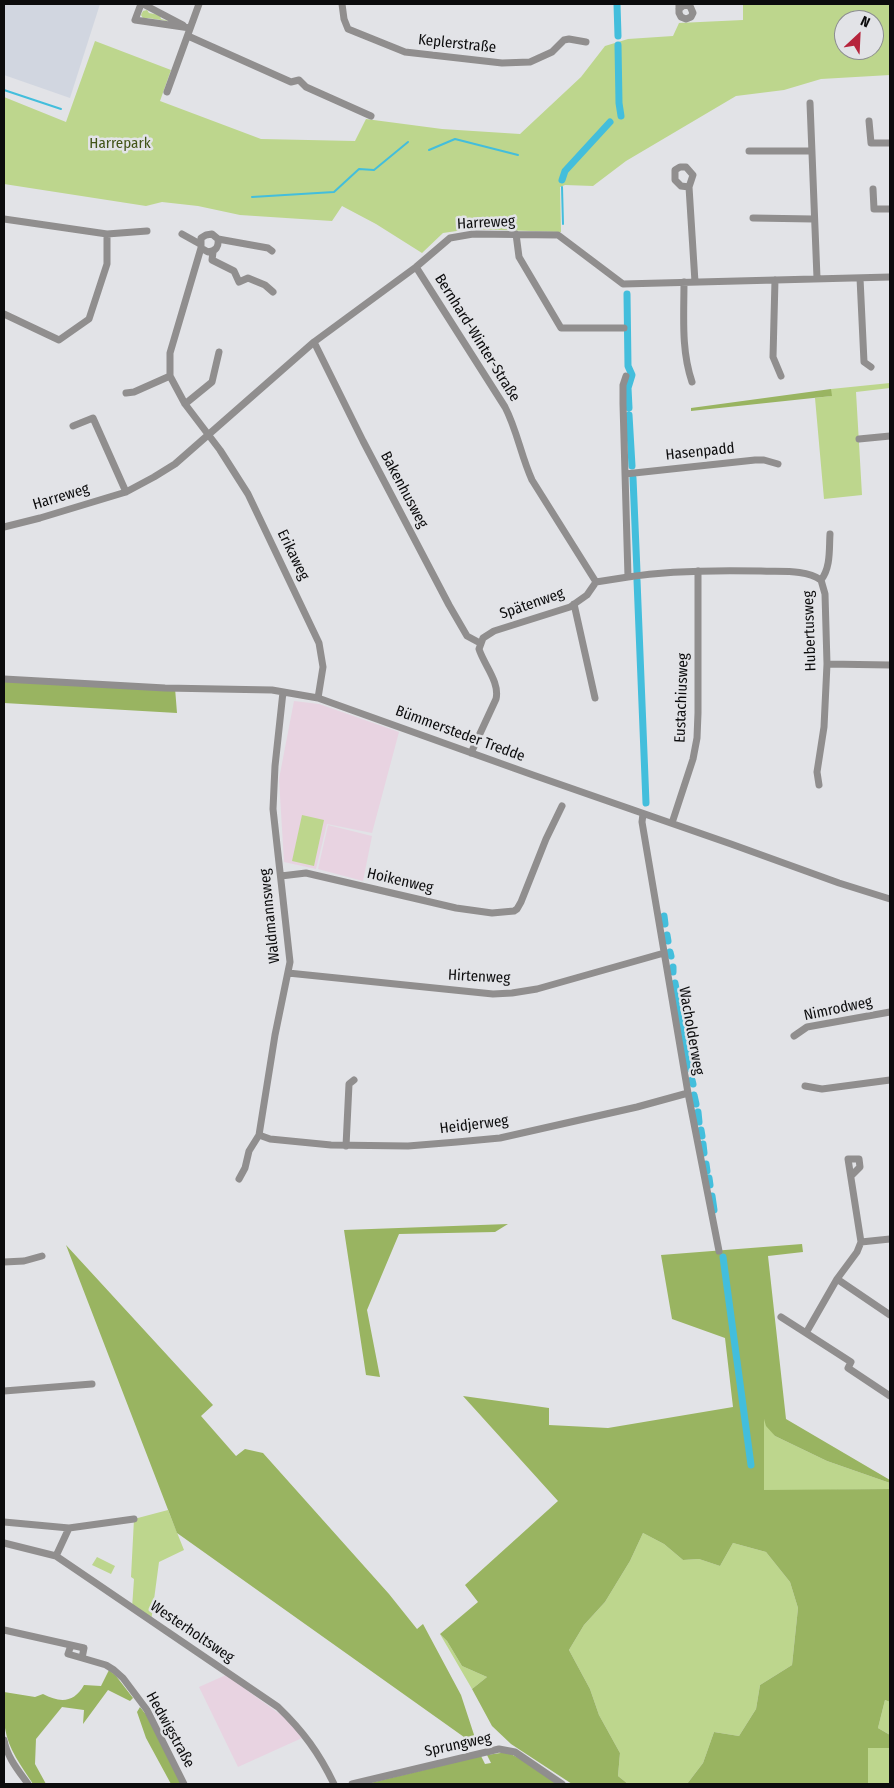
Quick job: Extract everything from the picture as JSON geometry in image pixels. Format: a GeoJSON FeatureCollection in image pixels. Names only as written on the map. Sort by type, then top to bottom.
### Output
{"type":"FeatureCollection","features":[{"type":"Feature","properties":{"kind":"street"},"geometry":{"type":"LineString","coordinates":[[189,32],[135,20],[142,4],[189,32],[291,82],[299,80],[306,87],[371,116]]}},
{"type":"Feature","properties":{"kind":"street"},"geometry":{"type":"LineString","coordinates":[[167,92],[199,4]]}},
{"type":"Feature","properties":{"kind":"street","name":"Keplerstraße"},"geometry":{"type":"LineString","coordinates":[[342,4],[344,19],[348,29],[405,52],[494,62],[530,62],[552,52],[564,40],[586,42]]}},
{"type":"Feature","properties":{"kind":"street"},"geometry":{"type":"LineString","coordinates":[[810,103],[813,219],[817,278]]}},
{"type":"Feature","properties":{"kind":"street"},"geometry":{"type":"LineString","coordinates":[[869,121],[871,143],[890,143]]}},
{"type":"Feature","properties":{"kind":"street"},"geometry":{"type":"LineString","coordinates":[[749,151],[811,151]]}},
{"type":"Feature","properties":{"kind":"street"},"geometry":{"type":"LineString","coordinates":[[689,187],[695,282]]}},
{"type":"Feature","properties":{"kind":"street"},"geometry":{"type":"LineString","coordinates":[[873,189],[874,209],[890,209]]}},
{"type":"Feature","properties":{"kind":"street"},"geometry":{"type":"LineString","coordinates":[[753,218],[813,219]]}},
{"type":"Feature","properties":{"kind":"street"},"geometry":{"type":"LineString","coordinates":[[4,219],[107,234],[146,231]]}},
{"type":"Feature","properties":{"kind":"street"},"geometry":{"type":"LineString","coordinates":[[4,314],[59,340],[88,319],[107,264],[107,234]]}},
{"type":"Feature","properties":{"kind":"street"},"geometry":{"type":"LineString","coordinates":[[182,234],[208,252],[213,252]]}},
{"type":"Feature","properties":{"kind":"street"},"geometry":{"type":"LineString","coordinates":[[126,393],[134,392],[170,376],[170,353],[201,246],[201,238],[206,234],[212,234],[218,239],[268,248],[272,251]]}},
{"type":"Feature","properties":{"kind":"street","name":"Harreweg"},"geometry":{"type":"LineString","coordinates":[[4,528],[126,492],[175,464],[314,342],[416,267],[450,238],[472,234],[558,235],[624,284],[890,277]]}},
{"type":"Feature","properties":{"kind":"street"},"geometry":{"type":"LineString","coordinates":[[516,234],[519,257],[561,328],[624,328]]}},
{"type":"Feature","properties":{"kind":"street"},"geometry":{"type":"LineString","coordinates":[[218,239],[217,249],[213,252],[212,260],[234,271],[239,282],[248,278],[265,285],[273,292]]}},
{"type":"Feature","properties":{"kind":"street","name":"Bernhard-Winter-Straße"},"geometry":{"type":"LineString","coordinates":[[416,267],[505,406],[511,418],[523,459],[532,480],[596,582]]}},
{"type":"Feature","properties":{"kind":"street"},"geometry":{"type":"LineString","coordinates":[[860,278],[864,362],[871,367]]}},
{"type":"Feature","properties":{"kind":"street"},"geometry":{"type":"LineString","coordinates":[[775,280],[773,357],[781,376]]}},
{"type":"Feature","properties":{"kind":"street"},"geometry":{"type":"LineString","coordinates":[[684,282],[686,365],[692,382]]}},
{"type":"Feature","properties":{"kind":"street","name":"Bakenhusweg"},"geometry":{"type":"LineString","coordinates":[[314,342],[449,605],[467,636],[480,643]]}},
{"type":"Feature","properties":{"kind":"street"},"geometry":{"type":"LineString","coordinates":[[185,404],[212,382],[219,352]]}},
{"type":"Feature","properties":{"kind":"street","name":"Erikaweg"},"geometry":{"type":"LineString","coordinates":[[170,376],[185,404],[208,434],[248,494],[319,643],[323,667],[318,698]]}},
{"type":"Feature","properties":{"kind":"street"},"geometry":{"type":"LineString","coordinates":[[596,582],[628,577],[622,404],[623,385],[626,376]]}},
{"type":"Feature","properties":{"kind":"street"},"geometry":{"type":"LineString","coordinates":[[73,426],[93,418],[126,492]]}},
{"type":"Feature","properties":{"kind":"street"},"geometry":{"type":"LineString","coordinates":[[859,439],[890,436]]}},
{"type":"Feature","properties":{"kind":"street","name":"Hasenpadd"},"geometry":{"type":"LineString","coordinates":[[625,474],[755,460],[764,460],[778,464]]}},
{"type":"Feature","properties":{"kind":"street"},"geometry":{"type":"LineString","coordinates":[[821,580],[825,574],[828,562],[830,534]]}},
{"type":"Feature","properties":{"kind":"street","name":"Hubertusweg"},"geometry":{"type":"LineString","coordinates":[[628,577],[698,571],[806,573],[821,580],[825,594],[827,664],[824,727],[817,772],[819,786]]}},
{"type":"Feature","properties":{"kind":"street","name":"Eustachiusweg"},"geometry":{"type":"LineString","coordinates":[[672,824],[693,759],[697,738],[698,571]]}},
{"type":"Feature","properties":{"kind":"street","name":"Spätenweg"},"geometry":{"type":"LineString","coordinates":[[480,643],[483,638],[494,631],[564,610],[592,589],[596,582]]}},
{"type":"Feature","properties":{"kind":"street"},"geometry":{"type":"LineString","coordinates":[[574,604],[595,698]]}},
{"type":"Feature","properties":{"kind":"street"},"geometry":{"type":"LineString","coordinates":[[471,753],[498,693],[479,649],[480,643]]}},
{"type":"Feature","properties":{"kind":"street"},"geometry":{"type":"LineString","coordinates":[[827,664],[890,665]]}},
{"type":"Feature","properties":{"kind":"street","name":"Bümmersteder Tredde"},"geometry":{"type":"LineString","coordinates":[[4,679],[283,692],[318,698],[838,883],[890,899]]}},
{"type":"Feature","properties":{"kind":"street","name":"Waldmannsweg"},"geometry":{"type":"LineString","coordinates":[[259,1135],[275,1035],[288,973],[290,949],[274,824],[273,792],[283,692]]}},
{"type":"Feature","properties":{"kind":"street","name":"Hoikenweg"},"geometry":{"type":"LineString","coordinates":[[280,876],[306,873],[456,908],[492,913],[514,911],[521,902],[546,839],[562,806]]}},
{"type":"Feature","properties":{"kind":"street","name":"Wacholderweg"},"geometry":{"type":"LineString","coordinates":[[643,814],[642,822],[688,1093],[719,1252]]}},
{"type":"Feature","properties":{"kind":"street","name":"Hirtenweg"},"geometry":{"type":"LineString","coordinates":[[288,973],[493,994],[512,993],[537,989],[664,953]]}},
{"type":"Feature","properties":{"kind":"street","name":"Nimrodweg"},"geometry":{"type":"LineString","coordinates":[[794,1036],[807,1027],[890,1012]]}},
{"type":"Feature","properties":{"kind":"street"},"geometry":{"type":"LineString","coordinates":[[346,1146],[349,1084],[354,1080]]}},
{"type":"Feature","properties":{"kind":"street"},"geometry":{"type":"LineString","coordinates":[[805,1086],[822,1089],[890,1080]]}},
{"type":"Feature","properties":{"kind":"street","name":"Heidjerweg"},"geometry":{"type":"LineString","coordinates":[[259,1135],[270,1139],[346,1146],[408,1146],[500,1138],[637,1107],[688,1093]]}},
{"type":"Feature","properties":{"kind":"street"},"geometry":{"type":"LineString","coordinates":[[239,1179],[245,1168],[248,1151],[259,1135]]}},
{"type":"Feature","properties":{"kind":"street"},"geometry":{"type":"LineString","coordinates":[[806,1333],[837,1279],[857,1252],[861,1242],[851,1176]]}},
{"type":"Feature","properties":{"kind":"street"},"geometry":{"type":"LineString","coordinates":[[861,1242],[890,1239]]}},
{"type":"Feature","properties":{"kind":"street"},"geometry":{"type":"LineString","coordinates":[[4,1262],[24,1261],[42,1256]]}},
{"type":"Feature","properties":{"kind":"street"},"geometry":{"type":"LineString","coordinates":[[837,1279],[890,1315]]}},
{"type":"Feature","properties":{"kind":"street"},"geometry":{"type":"LineString","coordinates":[[781,1317],[851,1362],[848,1368],[890,1396]]}},
{"type":"Feature","properties":{"kind":"street"},"geometry":{"type":"LineString","coordinates":[[4,1391],[92,1384]]}},
{"type":"Feature","properties":{"kind":"street"},"geometry":{"type":"LineString","coordinates":[[4,1522],[69,1528],[134,1519]]}},
{"type":"Feature","properties":{"kind":"street"},"geometry":{"type":"LineString","coordinates":[[56,1556],[69,1528]]}},
{"type":"Feature","properties":{"kind":"street","name":"Westerholtsweg"},"geometry":{"type":"LineString","coordinates":[[4,1543],[56,1556],[278,1707],[296,1724],[323,1761],[334,1784]]}},
{"type":"Feature","properties":{"kind":"street","name":"Hedwigstraße"},"geometry":{"type":"LineString","coordinates":[[4,1630],[84,1648],[82,1658],[114,1670],[123,1678],[147,1710],[184,1784]]}},
{"type":"Feature","properties":{"kind":"street"},"geometry":{"type":"LineString","coordinates":[[4,1740],[5,1748],[13,1764],[28,1784]]}},
{"type":"Feature","properties":{"kind":"street","name":"Sprungweg"},"geometry":{"type":"LineString","coordinates":[[352,1784],[499,1749],[515,1752],[562,1784]]}},
{"type":"Feature","properties":{"kind":"shaded area"},"geometry":{"type":"Polygon","coordinates":[[[4,4],[100,4],[70,98],[4,75],[4,4]]]}},
{"type":"Feature","properties":{"kind":"shaded area"},"geometry":{"type":"Polygon","coordinates":[[[294,701],[319,704],[399,732],[372,833],[327,824],[316,869],[284,862],[279,779],[294,701]]]}},
{"type":"Feature","properties":{"kind":"shaded area"},"geometry":{"type":"Polygon","coordinates":[[[328,825],[372,836],[363,881],[318,869],[328,825]]]}},
{"type":"Feature","properties":{"kind":"shaded area"},"geometry":{"type":"Polygon","coordinates":[[[226,1675],[288,1720],[302,1738],[238,1767],[199,1687],[226,1675]]]}},
{"type":"Feature","properties":{"kind":"green space","name":"Harrepark"},"geometry":{"type":"Polygon","coordinates":[[[743,4],[890,4],[890,75],[821,79],[784,90],[736,96],[626,161],[593,186],[565,185],[560,187],[561,232],[470,229],[443,233],[422,253],[376,224],[342,206],[332,221],[240,215],[198,206],[162,202],[146,206],[4,184],[4,97],[66,122],[95,41],[171,70],[160,101],[261,139],[355,141],[366,119],[442,129],[520,134],[581,77],[605,46],[628,39],[673,36],[679,23],[743,20],[743,4]]]}},
{"type":"Feature","properties":{"kind":"green space"},"geometry":{"type":"Polygon","coordinates":[[[147,10],[149,13],[160,15],[161,19],[173,22],[148,18],[144,20],[141,15],[143,11],[147,10]]]}},
{"type":"Feature","properties":{"kind":"green space"},"geometry":{"type":"Polygon","coordinates":[[[890,383],[890,388],[856,392],[862,495],[824,499],[815,398],[831,396],[831,389],[890,383]]]}},
{"type":"Feature","properties":{"kind":"green space"},"geometry":{"type":"Polygon","coordinates":[[[831,389],[832,396],[691,411],[691,408],[831,389]]]}},
{"type":"Feature","properties":{"kind":"green space"},"geometry":{"type":"Polygon","coordinates":[[[4,679],[175,688],[177,713],[4,703],[4,679]]]}},
{"type":"Feature","properties":{"kind":"green space"},"geometry":{"type":"Polygon","coordinates":[[[302,815],[324,820],[314,866],[292,861],[302,815]]]}},
{"type":"Feature","properties":{"kind":"green space"},"geometry":{"type":"Polygon","coordinates":[[[508,1224],[495,1232],[399,1234],[367,1310],[380,1377],[366,1375],[344,1230],[508,1224]]]}},
{"type":"Feature","properties":{"kind":"green space"},"geometry":{"type":"Polygon","coordinates":[[[802,1244],[803,1252],[768,1256],[786,1419],[890,1480],[890,1483],[827,1461],[775,1436],[766,1426],[764,1419],[764,1490],[890,1489],[890,1702],[885,1700],[878,1728],[890,1735],[890,1748],[868,1748],[868,1784],[687,1784],[703,1763],[714,1732],[739,1736],[756,1709],[760,1685],[792,1665],[798,1608],[790,1582],[766,1552],[733,1543],[720,1566],[699,1559],[683,1560],[664,1544],[643,1533],[630,1561],[605,1602],[584,1625],[569,1650],[590,1689],[599,1715],[620,1753],[618,1776],[628,1784],[572,1784],[511,1744],[492,1726],[472,1689],[487,1677],[462,1666],[447,1641],[440,1634],[478,1602],[465,1585],[558,1501],[463,1396],[549,1408],[549,1425],[608,1428],[733,1407],[725,1338],[672,1319],[661,1255],[802,1244]]]}},
{"type":"Feature","properties":{"kind":"green space"},"geometry":{"type":"Polygon","coordinates":[[[66,1245],[213,1405],[201,1416],[236,1456],[245,1449],[263,1453],[389,1594],[417,1629],[423,1624],[461,1695],[478,1747],[177,1533],[66,1245]]]}},
{"type":"Feature","properties":{"kind":"green space"},"geometry":{"type":"Polygon","coordinates":[[[763,1417],[775,1436],[827,1461],[890,1483],[890,1489],[764,1491],[763,1417]]]}},
{"type":"Feature","properties":{"kind":"green space"},"geometry":{"type":"Polygon","coordinates":[[[168,1510],[184,1550],[159,1562],[151,1622],[132,1608],[134,1579],[131,1577],[134,1519],[168,1510]]]}},
{"type":"Feature","properties":{"kind":"green space"},"geometry":{"type":"Polygon","coordinates":[[[643,1533],[664,1544],[683,1560],[699,1559],[720,1566],[733,1543],[766,1552],[790,1582],[798,1608],[792,1665],[760,1685],[756,1709],[739,1736],[714,1732],[703,1763],[687,1784],[628,1784],[618,1776],[620,1753],[599,1715],[590,1689],[569,1650],[584,1625],[605,1602],[630,1561],[643,1533]]]}},
{"type":"Feature","properties":{"kind":"green space"},"geometry":{"type":"Polygon","coordinates":[[[97,1557],[115,1566],[111,1574],[92,1565],[97,1557]]]}},
{"type":"Feature","properties":{"kind":"green space"},"geometry":{"type":"Polygon","coordinates":[[[440,1634],[447,1641],[462,1666],[487,1677],[472,1689],[440,1634]]]}},
{"type":"Feature","properties":{"kind":"green space"},"geometry":{"type":"Polygon","coordinates":[[[109,1670],[133,1698],[130,1701],[108,1690],[83,1724],[84,1710],[62,1707],[36,1739],[35,1764],[46,1784],[33,1784],[9,1743],[5,1728],[4,1692],[35,1697],[43,1694],[55,1699],[66,1700],[76,1695],[84,1685],[101,1686],[109,1670]]]}},
{"type":"Feature","properties":{"kind":"green space"},"geometry":{"type":"Polygon","coordinates":[[[885,1700],[890,1702],[890,1735],[878,1728],[885,1700]]]}},
{"type":"Feature","properties":{"kind":"green space"},"geometry":{"type":"Polygon","coordinates":[[[140,1707],[148,1717],[182,1784],[171,1784],[146,1738],[137,1712],[140,1707]]]}},
{"type":"Feature","properties":{"kind":"green space"},"geometry":{"type":"Polygon","coordinates":[[[868,1748],[890,1748],[890,1784],[868,1784],[868,1748]]]}},
{"type":"Feature","properties":{"kind":"green space"},"geometry":{"type":"Polygon","coordinates":[[[507,1752],[532,1765],[558,1784],[366,1784],[481,1756],[485,1764],[491,1763],[487,1755],[507,1752]]]}},
{"type":"Feature","properties":{"kind":"waterway"},"geometry":{"type":"LineString","coordinates":[[617,4],[618,36]]}},
{"type":"Feature","properties":{"kind":"waterway"},"geometry":{"type":"LineString","coordinates":[[618,45],[621,116]]}},
{"type":"Feature","properties":{"kind":"waterway"},"geometry":{"type":"LineString","coordinates":[[4,90],[61,109]]}},
{"type":"Feature","properties":{"kind":"waterway"},"geometry":{"type":"LineString","coordinates":[[562,180],[565,171],[610,122]]}},
{"type":"Feature","properties":{"kind":"waterway"},"geometry":{"type":"LineString","coordinates":[[429,150],[455,139],[518,155]]}},
{"type":"Feature","properties":{"kind":"waterway"},"geometry":{"type":"LineString","coordinates":[[252,197],[334,192],[359,169],[374,170],[408,142]]}},
{"type":"Feature","properties":{"kind":"waterway"},"geometry":{"type":"LineString","coordinates":[[562,187],[563,224]]}},
{"type":"Feature","properties":{"kind":"waterway"},"geometry":{"type":"LineString","coordinates":[[627,294],[628,366],[632,375],[628,388],[629,408]]}},
{"type":"Feature","properties":{"kind":"waterway"},"geometry":{"type":"LineString","coordinates":[[629,415],[632,466]]}},
{"type":"Feature","properties":{"kind":"waterway"},"geometry":{"type":"LineString","coordinates":[[633,478],[637,572]]}},
{"type":"Feature","properties":{"kind":"waterway"},"geometry":{"type":"LineString","coordinates":[[637,580],[646,803]]}},
{"type":"Feature","properties":{"kind":"waterway"},"geometry":{"type":"LineString","coordinates":[[664,916],[665,924]]}},
{"type":"Feature","properties":{"kind":"waterway"},"geometry":{"type":"LineString","coordinates":[[667,935],[668,941]]}},
{"type":"Feature","properties":{"kind":"waterway"},"geometry":{"type":"LineString","coordinates":[[670,952],[671,956]]}},
{"type":"Feature","properties":{"kind":"waterway"},"geometry":{"type":"LineString","coordinates":[[673,967],[673,972]]}},
{"type":"Feature","properties":{"kind":"waterway"},"geometry":{"type":"LineString","coordinates":[[675,983],[690,1069]]}},
{"type":"Feature","properties":{"kind":"waterway"},"geometry":{"type":"LineString","coordinates":[[692,1080],[693,1084]]}},
{"type":"Feature","properties":{"kind":"waterway"},"geometry":{"type":"LineString","coordinates":[[694,1095],[696,1104]]}},
{"type":"Feature","properties":{"kind":"waterway"},"geometry":{"type":"LineString","coordinates":[[698,1112],[699,1122]]}},
{"type":"Feature","properties":{"kind":"waterway"},"geometry":{"type":"LineString","coordinates":[[701,1130],[702,1136]]}},
{"type":"Feature","properties":{"kind":"waterway"},"geometry":{"type":"LineString","coordinates":[[703,1144],[704,1153]]}},
{"type":"Feature","properties":{"kind":"waterway"},"geometry":{"type":"LineString","coordinates":[[706,1164],[707,1171]]}},
{"type":"Feature","properties":{"kind":"waterway"},"geometry":{"type":"LineString","coordinates":[[709,1178],[710,1185]]}},
{"type":"Feature","properties":{"kind":"waterway"},"geometry":{"type":"LineString","coordinates":[[712,1196],[714,1210]]}},
{"type":"Feature","properties":{"kind":"waterway"},"geometry":{"type":"LineString","coordinates":[[723,1257],[751,1465]]}}]}
